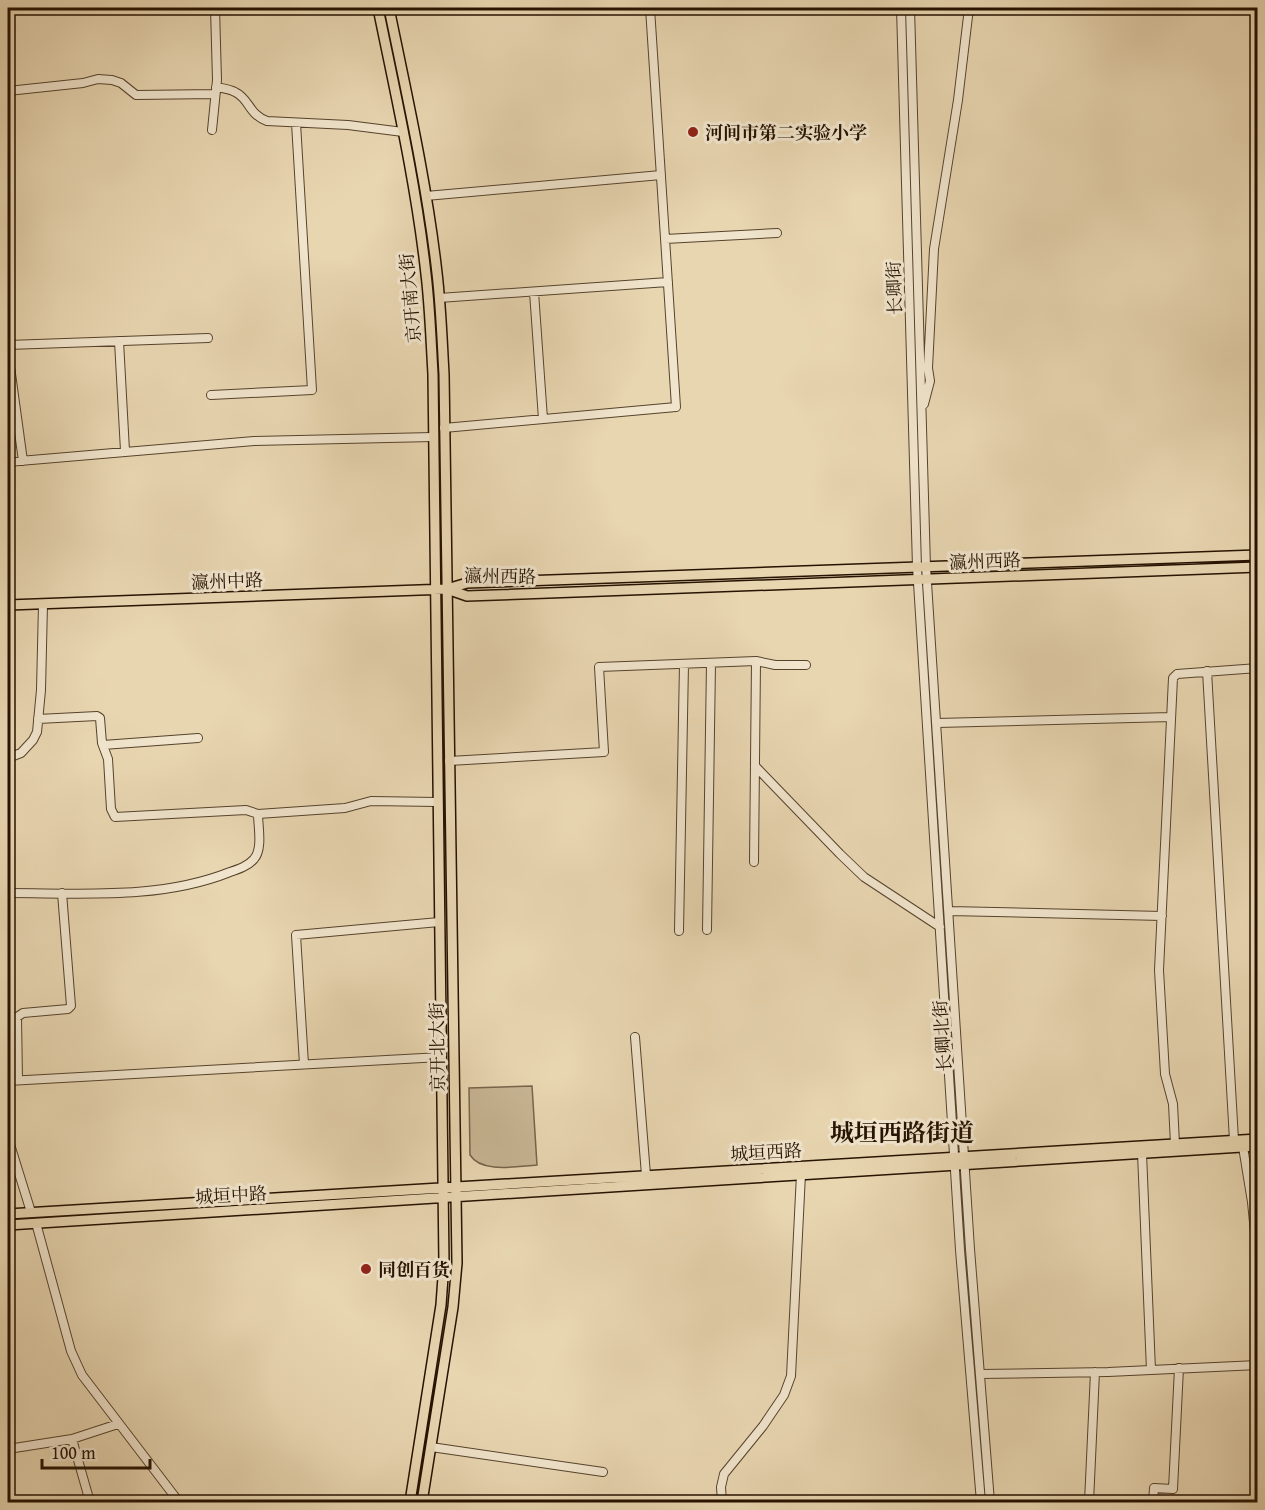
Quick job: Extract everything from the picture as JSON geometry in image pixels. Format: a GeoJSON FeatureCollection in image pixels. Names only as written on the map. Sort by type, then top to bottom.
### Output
{"type":"FeatureCollection","features":[{"type":"Feature","properties":{"kind":"main road","name":"京开南大街"},"geometry":{"type":"LineString","coordinates":[[378,8],[403,132],[426,273],[433,374],[435,589]]}},
{"type":"Feature","properties":{"kind":"main road","name":"京开南大街"},"geometry":{"type":"LineString","coordinates":[[389,8],[426,196],[439,298],[447,589]]}},
{"type":"Feature","properties":{"kind":"main road","name":"瀛州西路"},"geometry":{"type":"LineString","coordinates":[[447,589],[467,583],[1257,555]]}},
{"type":"Feature","properties":{"kind":"main road","name":"瀛州西路"},"geometry":{"type":"LineString","coordinates":[[447,589],[467,596],[1257,567]]}},
{"type":"Feature","properties":{"kind":"main road","name":"京开北大街"},"geometry":{"type":"LineString","coordinates":[[410,1503],[444,1287],[435,589]]}},
{"type":"Feature","properties":{"kind":"main road","name":"瀛州中路"},"geometry":{"type":"LineString","coordinates":[[8,605],[447,589]]}},
{"type":"Feature","properties":{"kind":"main road","name":"京开北大街"},"geometry":{"type":"LineString","coordinates":[[422,1503],[456,1288],[447,589]]}},
{"type":"Feature","properties":{"kind":"main road","name":"城垣西路"},"geometry":{"type":"LineString","coordinates":[[456,1192],[801,1174],[1257,1138]]}},
{"type":"Feature","properties":{"kind":"main road","name":"城垣西路"},"geometry":{"type":"LineString","coordinates":[[456,1192],[645,1175],[1257,1146]]}},
{"type":"Feature","properties":{"kind":"main road","name":"城垣中路"},"geometry":{"type":"LineString","coordinates":[[8,1214],[443,1187],[456,1192]]}},
{"type":"Feature","properties":{"kind":"main road","name":"城垣中路"},"geometry":{"type":"LineString","coordinates":[[8,1225],[444,1198],[456,1192]]}},
{"type":"Feature","properties":{"kind":"street"},"geometry":{"type":"LineString","coordinates":[[212,130],[216,90],[215,8]]}},
{"type":"Feature","properties":{"kind":"street"},"geometry":{"type":"LineString","coordinates":[[444,428],[676,407],[650,8]]}},
{"type":"Feature","properties":{"kind":"street","name":"长卿街"},"geometry":{"type":"LineString","coordinates":[[901,8],[922,567]]}},
{"type":"Feature","properties":{"kind":"street","name":"长卿街"},"geometry":{"type":"LineString","coordinates":[[910,8],[921,414],[922,567]]}},
{"type":"Feature","properties":{"kind":"street"},"geometry":{"type":"LineString","coordinates":[[921,414],[930,381],[928,368],[934,249],[958,100],[969,8]]}},
{"type":"Feature","properties":{"kind":"street"},"geometry":{"type":"LineString","coordinates":[[8,91],[98,80],[112,80],[121,83],[136,94],[146,96],[216,90],[235,92],[241,96],[257,117],[267,121],[348,125],[403,132]]}},
{"type":"Feature","properties":{"kind":"street"},"geometry":{"type":"LineString","coordinates":[[211,395],[312,390],[296,123]]}},
{"type":"Feature","properties":{"kind":"street"},"geometry":{"type":"LineString","coordinates":[[426,196],[661,175]]}},
{"type":"Feature","properties":{"kind":"street"},"geometry":{"type":"LineString","coordinates":[[665,239],[777,233]]}},
{"type":"Feature","properties":{"kind":"street"},"geometry":{"type":"LineString","coordinates":[[439,298],[668,282]]}},
{"type":"Feature","properties":{"kind":"street"},"geometry":{"type":"LineString","coordinates":[[534,292],[543,419]]}},
{"type":"Feature","properties":{"kind":"street"},"geometry":{"type":"LineString","coordinates":[[8,302],[10,316],[8,330]]}},
{"type":"Feature","properties":{"kind":"street"},"geometry":{"type":"LineString","coordinates":[[8,345],[208,338]]}},
{"type":"Feature","properties":{"kind":"street"},"geometry":{"type":"LineString","coordinates":[[119,341],[125,451]]}},
{"type":"Feature","properties":{"kind":"street"},"geometry":{"type":"LineString","coordinates":[[8,352],[23,461]]}},
{"type":"Feature","properties":{"kind":"street"},"geometry":{"type":"LineString","coordinates":[[8,462],[273,440],[434,437]]}},
{"type":"Feature","properties":{"kind":"street","name":"长卿北街"},"geometry":{"type":"LineString","coordinates":[[922,567],[940,927],[990,1503]]}},
{"type":"Feature","properties":{"kind":"street","name":"长卿北街"},"geometry":{"type":"LineString","coordinates":[[922,579],[936,723],[949,911],[960,1160],[981,1503]]}},
{"type":"Feature","properties":{"kind":"street"},"geometry":{"type":"LineString","coordinates":[[8,758],[21,753],[37,732],[41,690],[43,604]]}},
{"type":"Feature","properties":{"kind":"street"},"geometry":{"type":"LineString","coordinates":[[449,761],[604,752],[599,667],[756,661],[775,665],[806,665]]}},
{"type":"Feature","properties":{"kind":"street"},"geometry":{"type":"LineString","coordinates":[[754,862],[756,661]]}},
{"type":"Feature","properties":{"kind":"street"},"geometry":{"type":"LineString","coordinates":[[707,930],[711,663]]}},
{"type":"Feature","properties":{"kind":"street"},"geometry":{"type":"LineString","coordinates":[[679,931],[684,664]]}},
{"type":"Feature","properties":{"kind":"street"},"geometry":{"type":"LineString","coordinates":[[1175,1144],[1173,1104],[1165,1074],[1159,970],[1173,678],[1177,674],[1257,668]]}},
{"type":"Feature","properties":{"kind":"street"},"geometry":{"type":"LineString","coordinates":[[1207,671],[1234,1140]]}},
{"type":"Feature","properties":{"kind":"street"},"geometry":{"type":"LineString","coordinates":[[38,719],[97,716],[100,718],[103,745],[108,759],[111,809],[115,817],[246,810],[258,814],[345,808],[371,801],[437,802]]}},
{"type":"Feature","properties":{"kind":"street"},"geometry":{"type":"LineString","coordinates":[[936,723],[1171,717]]}},
{"type":"Feature","properties":{"kind":"street"},"geometry":{"type":"LineString","coordinates":[[103,745],[198,738]]}},
{"type":"Feature","properties":{"kind":"street"},"geometry":{"type":"LineString","coordinates":[[755,766],[864,877],[940,927]]}},
{"type":"Feature","properties":{"kind":"street"},"geometry":{"type":"LineString","coordinates":[[8,893],[139,892],[170,889],[219,877],[245,866],[255,858],[259,840],[258,814]]}},
{"type":"Feature","properties":{"kind":"street"},"geometry":{"type":"LineString","coordinates":[[18,1080],[17,1017],[19,1014],[68,1009],[71,1006],[62,893]]}},
{"type":"Feature","properties":{"kind":"street"},"geometry":{"type":"LineString","coordinates":[[949,911],[1162,916]]}},
{"type":"Feature","properties":{"kind":"street"},"geometry":{"type":"LineString","coordinates":[[304,1064],[296,935],[439,922]]}},
{"type":"Feature","properties":{"kind":"street"},"geometry":{"type":"LineString","coordinates":[[635,1037],[645,1175]]}},
{"type":"Feature","properties":{"kind":"street"},"geometry":{"type":"LineString","coordinates":[[8,1081],[441,1057]]}},
{"type":"Feature","properties":{"kind":"street"},"geometry":{"type":"LineString","coordinates":[[8,1138],[31,1212]]}},
{"type":"Feature","properties":{"kind":"street"},"geometry":{"type":"LineString","coordinates":[[1243,1147],[1252,1202],[1257,1263]]}},
{"type":"Feature","properties":{"kind":"street"},"geometry":{"type":"LineString","coordinates":[[1142,1153],[1151,1370]]}},
{"type":"Feature","properties":{"kind":"street"},"geometry":{"type":"LineString","coordinates":[[722,1503],[721,1487],[724,1474],[784,1395],[791,1376],[801,1174]]}},
{"type":"Feature","properties":{"kind":"street"},"geometry":{"type":"LineString","coordinates":[[36,1223],[71,1351],[86,1381],[179,1503]]}},
{"type":"Feature","properties":{"kind":"street"},"geometry":{"type":"LineString","coordinates":[[980,1374],[1257,1365]]}},
{"type":"Feature","properties":{"kind":"street"},"geometry":{"type":"LineString","coordinates":[[1153,1503],[1154,1488],[1173,1489],[1179,1368]]}},
{"type":"Feature","properties":{"kind":"street"},"geometry":{"type":"LineString","coordinates":[[1089,1503],[1095,1372]]}},
{"type":"Feature","properties":{"kind":"street"},"geometry":{"type":"LineString","coordinates":[[8,1449],[72,1439],[118,1424]]}},
{"type":"Feature","properties":{"kind":"street"},"geometry":{"type":"LineString","coordinates":[[72,1439],[90,1503]]}},
{"type":"Feature","properties":{"kind":"street"},"geometry":{"type":"LineString","coordinates":[[431,1447],[603,1472]]}},
{"type":"Feature","properties":{"kind":"shaded area"},"geometry":{"type":"Polygon","coordinates":[[[532,1086],[537,1165],[501,1168],[483,1165],[476,1161],[470,1155],[469,1088],[532,1086]]]}},
{"type":"Feature","properties":{"kind":"place","name":"河间市第二实验小学"},"geometry":{"type":"Point","coordinates":[693,132]}},
{"type":"Feature","properties":{"kind":"place","name":"同创百货"},"geometry":{"type":"Point","coordinates":[366,1269]}},
{"type":"Feature","properties":{"kind":"district","name":"城垣西路街道"},"geometry":{"type":"Point","coordinates":[902,1132]}}]}
